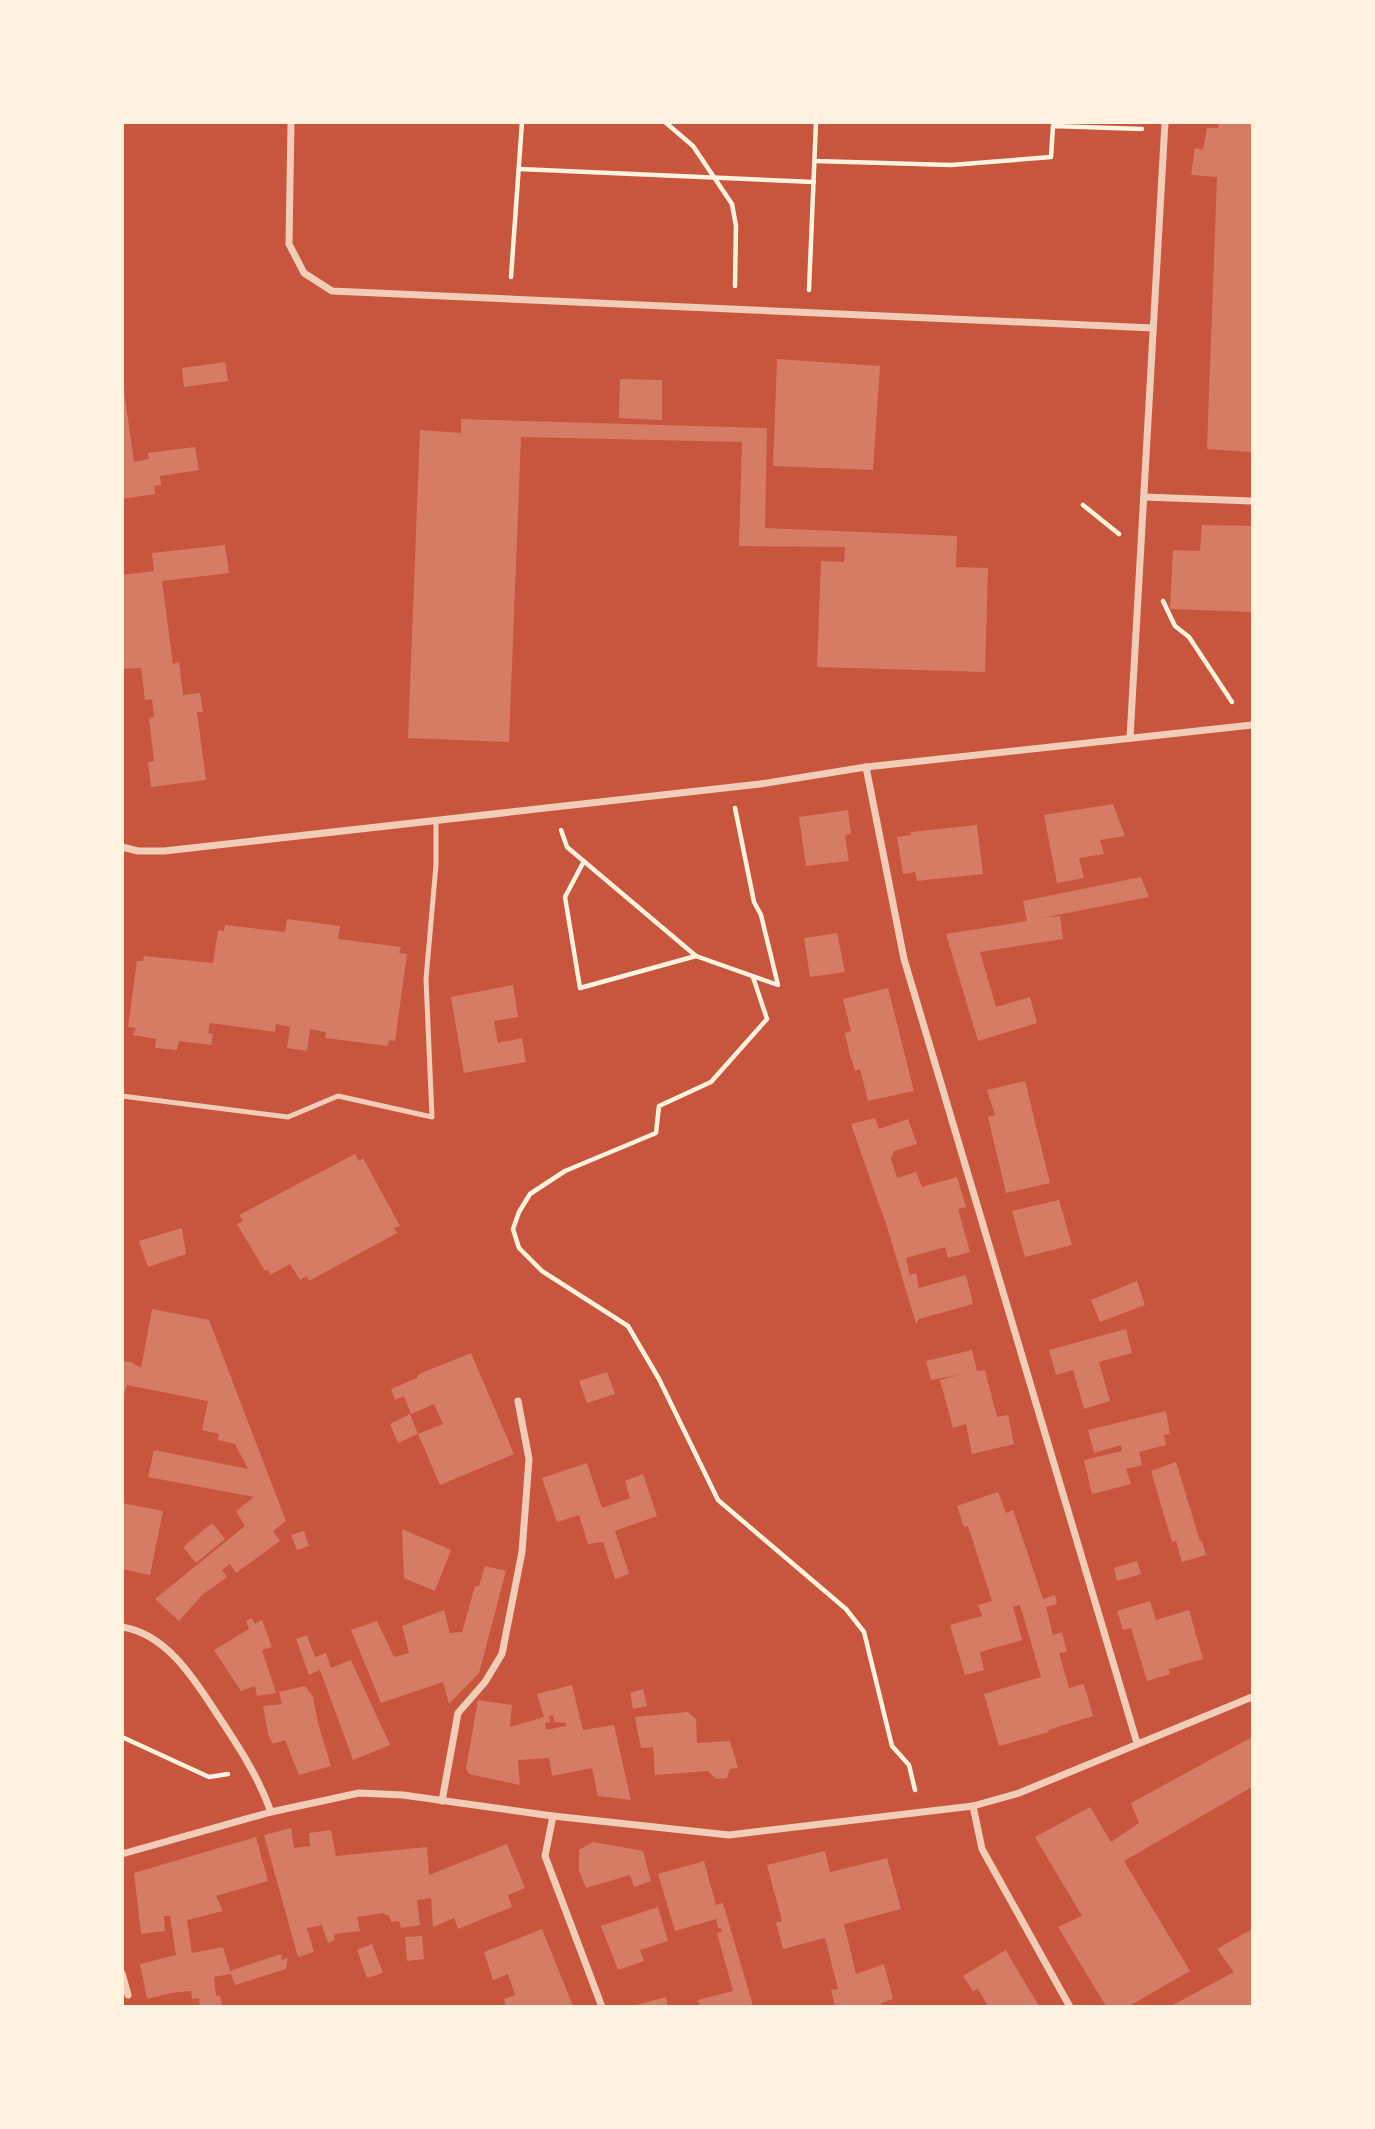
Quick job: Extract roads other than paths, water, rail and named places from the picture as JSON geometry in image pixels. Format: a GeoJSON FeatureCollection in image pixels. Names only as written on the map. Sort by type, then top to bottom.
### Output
{"type":"FeatureCollection","features":[{"type":"Feature","properties":{"kind":"street"},"geometry":{"type":"LineString","coordinates":[[291,122],[289,244],[304,273],[332,290],[1153,328]]}},
{"type":"Feature","properties":{"kind":"street"},"geometry":{"type":"LineString","coordinates":[[1130,738],[1165,126]]}},
{"type":"Feature","properties":{"kind":"street"},"geometry":{"type":"LineString","coordinates":[[1144,497],[1252,502]]}},
{"type":"Feature","properties":{"kind":"street"},"geometry":{"type":"LineString","coordinates":[[122,847],[138,851],[164,851],[730,787],[866,767],[1251,725]]}},
{"type":"Feature","properties":{"kind":"street"},"geometry":{"type":"LineString","coordinates":[[866,767],[904,959],[1137,1744]]}},
{"type":"Feature","properties":{"kind":"street"},"geometry":{"type":"LineString","coordinates":[[442,1801],[458,1713],[485,1682],[502,1654],[522,1552],[528,1459],[518,1401]]}},
{"type":"Feature","properties":{"kind":"street"},"geometry":{"type":"LineString","coordinates":[[122,1627],[133,1628],[160,1644],[190,1673],[251,1766],[271,1812]]}},
{"type":"Feature","properties":{"kind":"street"},"geometry":{"type":"LineString","coordinates":[[122,1854],[271,1812],[359,1793],[403,1795],[553,1816],[729,1835],[973,1806],[1018,1793],[1252,1698]]}},
{"type":"Feature","properties":{"kind":"street"},"geometry":{"type":"LineString","coordinates":[[973,1806],[982,1850],[1070,2007]]}},
{"type":"Feature","properties":{"kind":"street"},"geometry":{"type":"LineString","coordinates":[[553,1816],[545,1856],[602,2007]]}},
{"type":"Feature","properties":{"kind":"street"},"geometry":{"type":"LineString","coordinates":[[122,1973],[128,1995]]}},
{"type":"Feature","properties":{"kind":"lane"},"geometry":{"type":"LineString","coordinates":[[122,1096],[288,1117],[338,1096],[432,1117],[426,979],[436,866],[436,820]]}}]}
